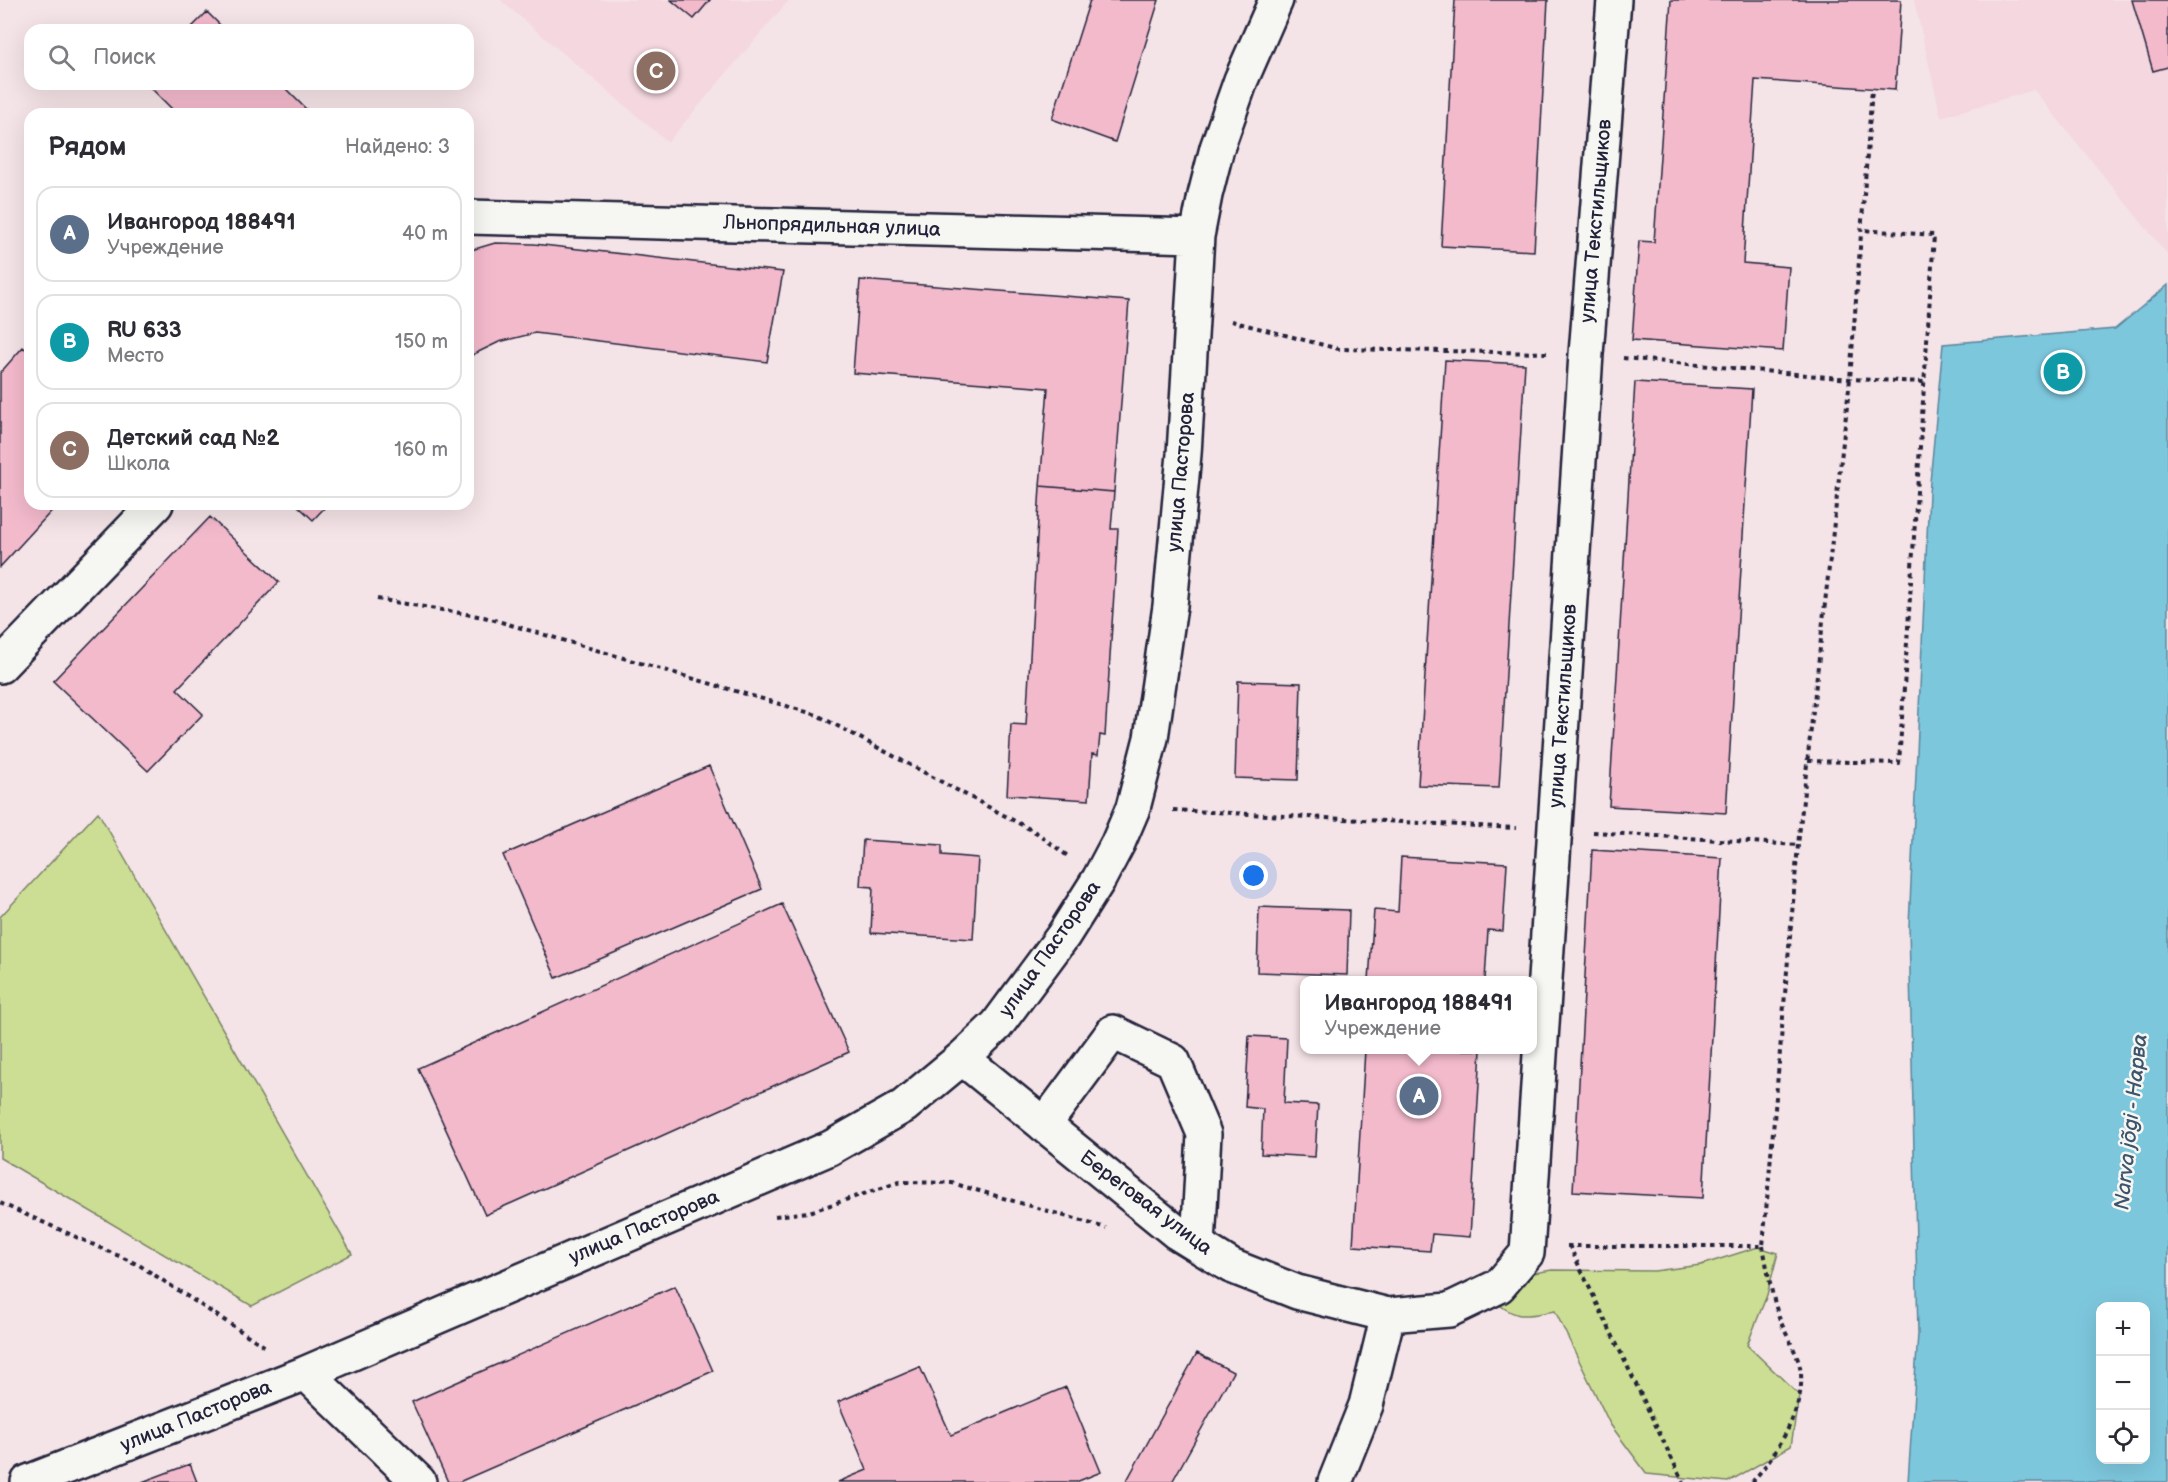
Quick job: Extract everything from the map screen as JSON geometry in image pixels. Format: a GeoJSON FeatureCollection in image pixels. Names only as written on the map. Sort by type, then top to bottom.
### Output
{"type":"FeatureCollection","features":[{"type":"Feature","properties":{"kind":"street","name":"улица Пасторова"},"geometry":{"type":"LineString","coordinates":[[28,1482],[306,1373],[830,1148],[904,1106],[962,1058],[997,1025],[1063,936],[1099,879],[1133,808],[1151,738],[1170,606],[1184,454],[1197,236],[1217,148],[1241,80],[1276,0]]}},
{"type":"Feature","properties":{"kind":"street","name":"улица Текстильщиков"},"geometry":{"type":"LineString","coordinates":[[1527,1252],[1586,354],[1614,0]]}},
{"type":"Feature","properties":{"kind":"street","name":"Льнопрядильная улица"},"geometry":{"type":"LineString","coordinates":[[474,217],[1197,236]]}},
{"type":"Feature","properties":{"kind":"street"},"geometry":{"type":"LineString","coordinates":[[0,666],[150,510]]}},
{"type":"Feature","properties":{"kind":"street"},"geometry":{"type":"LineString","coordinates":[[1044,1125],[1113,1032],[1173,1061],[1204,1134],[1198,1245]]}},
{"type":"Feature","properties":{"kind":"street","name":"Береговая улица"},"geometry":{"type":"LineString","coordinates":[[962,1058],[1176,1232],[1231,1266],[1297,1292],[1388,1314]]}},
{"type":"Feature","properties":{"kind":"street"},"geometry":{"type":"LineString","coordinates":[[1335,1482],[1366,1405],[1388,1314],[1449,1310],[1499,1286],[1527,1252]]}},
{"type":"Feature","properties":{"kind":"street"},"geometry":{"type":"LineString","coordinates":[[306,1373],[419,1482]]}},
{"type":"Feature","properties":{"kind":"path"},"geometry":{"type":"LineString","coordinates":[[1752,1482],[1788,1430],[1798,1398],[1801,1374],[1793,1346],[1778,1315],[1763,1245],[1798,845],[1850,379],[1872,89]]}},
{"type":"Feature","properties":{"kind":"path"},"geometry":{"type":"LineString","coordinates":[[1808,761],[1899,763],[1934,235],[1862,230]]}},
{"type":"Feature","properties":{"kind":"path"},"geometry":{"type":"LineString","coordinates":[[1193,310],[1339,350],[1586,354],[1850,379],[1924,382]]}},
{"type":"Feature","properties":{"kind":"path"},"geometry":{"type":"LineString","coordinates":[[377,599],[484,617],[817,715],[1037,833],[1099,879]]}},
{"type":"Feature","properties":{"kind":"path"},"geometry":{"type":"LineString","coordinates":[[1133,808],[1798,845]]}},
{"type":"Feature","properties":{"kind":"path"},"geometry":{"type":"LineString","coordinates":[[764,1218],[809,1212],[900,1182],[952,1183],[1108,1228]]}},
{"type":"Feature","properties":{"kind":"path"},"geometry":{"type":"LineString","coordinates":[[0,1203],[139,1266],[306,1373]]}},
{"type":"Feature","properties":{"kind":"path"},"geometry":{"type":"LineString","coordinates":[[1527,1252],[1569,1245],[1763,1245]]}},
{"type":"Feature","properties":{"kind":"path"},"geometry":{"type":"LineString","coordinates":[[1569,1245],[1683,1482]]}},
{"type":"Feature","properties":{"kind":"shaded area"},"geometry":{"type":"Polygon","coordinates":[[[500,0],[789,0],[668,142],[500,0]]]}},
{"type":"Feature","properties":{"kind":"shaded area"},"geometry":{"type":"Polygon","coordinates":[[[1914,0],[2168,0],[2168,255],[2034,90],[1941,117],[1914,0]]]}},
{"type":"Feature","properties":{"kind":"green space"},"geometry":{"type":"Polygon","coordinates":[[[98,812],[352,1254],[252,1306],[0,1158],[0,917],[98,812]]]}},
{"type":"Feature","properties":{"kind":"green space"},"geometry":{"type":"Polygon","coordinates":[[[1758,1247],[1778,1253],[1767,1295],[1747,1345],[1799,1395],[1791,1446],[1728,1482],[1647,1474],[1610,1424],[1555,1311],[1515,1314],[1492,1299],[1510,1277],[1552,1270],[1654,1271],[1701,1265],[1758,1247]]]}},
{"type":"Feature","properties":{"kind":"water","name":"Narva jõgi - Нарва"},"geometry":{"type":"Polygon","coordinates":[[[2168,285],[2168,1482],[1908,1482],[1918,1334],[1909,926],[1929,493],[1943,344],[2115,329],[2168,285]]]}},
{"type":"Feature","properties":{"kind":"building"},"geometry":{"type":"Polygon","coordinates":[[[671,0],[710,0],[694,19],[671,0]]]}},
{"type":"Feature","properties":{"kind":"building"},"geometry":{"type":"Polygon","coordinates":[[[1090,0],[1159,0],[1115,142],[1052,119],[1090,0]]]}},
{"type":"Feature","properties":{"kind":"building"},"geometry":{"type":"Polygon","coordinates":[[[1455,0],[1548,0],[1534,251],[1441,246],[1455,0]]]}},
{"type":"Feature","properties":{"kind":"building"},"geometry":{"type":"Polygon","coordinates":[[[1671,0],[1901,0],[1895,90],[1755,80],[1743,263],[1789,267],[1783,351],[1632,340],[1639,241],[1654,242],[1671,0]]]}},
{"type":"Feature","properties":{"kind":"building"},"geometry":{"type":"Polygon","coordinates":[[[2132,0],[2168,0],[2168,67],[2153,71],[2132,0]]]}},
{"type":"Feature","properties":{"kind":"building"},"geometry":{"type":"Polygon","coordinates":[[[207,12],[219,24],[195,24],[207,12]]]}},
{"type":"Feature","properties":{"kind":"building"},"geometry":{"type":"Polygon","coordinates":[[[153,90],[287,90],[305,108],[171,108],[153,90]]]}},
{"type":"Feature","properties":{"kind":"building"},"geometry":{"type":"Polygon","coordinates":[[[495,243],[534,244],[783,272],[767,362],[535,333],[499,342],[474,354],[474,249],[495,243]]]}},
{"type":"Feature","properties":{"kind":"building"},"geometry":{"type":"Polygon","coordinates":[[[860,280],[1129,301],[1114,492],[1040,486],[1048,388],[853,373],[860,280]]]}},
{"type":"Feature","properties":{"kind":"building"},"geometry":{"type":"Polygon","coordinates":[[[24,348],[24,510],[52,510],[0,567],[0,373],[24,348]]]}},
{"type":"Feature","properties":{"kind":"building"},"geometry":{"type":"Polygon","coordinates":[[[1445,360],[1525,364],[1499,788],[1418,785],[1445,360]]]}},
{"type":"Feature","properties":{"kind":"building"},"geometry":{"type":"Polygon","coordinates":[[[1635,382],[1752,389],[1726,813],[1609,806],[1635,382]]]}},
{"type":"Feature","properties":{"kind":"building"},"geometry":{"type":"Polygon","coordinates":[[[1040,486],[1114,492],[1111,529],[1118,529],[1105,736],[1100,735],[1098,755],[1092,754],[1089,800],[1007,795],[1011,724],[1026,725],[1040,486]]]}},
{"type":"Feature","properties":{"kind":"building"},"geometry":{"type":"Polygon","coordinates":[[[302,510],[322,510],[313,520],[302,510]]]}},
{"type":"Feature","properties":{"kind":"building"},"geometry":{"type":"Polygon","coordinates":[[[210,517],[279,582],[177,689],[203,714],[148,771],[53,681],[210,517]]]}},
{"type":"Feature","properties":{"kind":"building"},"geometry":{"type":"Polygon","coordinates":[[[1238,681],[1301,683],[1298,780],[1235,778],[1238,681]]]}},
{"type":"Feature","properties":{"kind":"building"},"geometry":{"type":"Polygon","coordinates":[[[709,766],[762,889],[556,978],[503,855],[709,766]]]}},
{"type":"Feature","properties":{"kind":"building"},"geometry":{"type":"Polygon","coordinates":[[[863,840],[942,845],[942,855],[978,858],[973,939],[871,933],[873,887],[860,886],[863,840]]]}},
{"type":"Feature","properties":{"kind":"building"},"geometry":{"type":"Polygon","coordinates":[[[1592,850],[1722,858],[1703,1198],[1573,1191],[1592,850]]]}},
{"type":"Feature","properties":{"kind":"building"},"geometry":{"type":"Polygon","coordinates":[[[1401,857],[1507,863],[1503,931],[1488,930],[1485,976],[1369,976],[1374,910],[1398,912],[1401,857]]]}},
{"type":"Feature","properties":{"kind":"building"},"geometry":{"type":"Polygon","coordinates":[[[782,904],[849,1052],[485,1215],[418,1068],[782,904]]]}},
{"type":"Feature","properties":{"kind":"building"},"geometry":{"type":"Polygon","coordinates":[[[1259,907],[1349,910],[1347,975],[1257,972],[1259,907]]]}},
{"type":"Feature","properties":{"kind":"building"},"geometry":{"type":"Polygon","coordinates":[[[1249,1036],[1287,1038],[1284,1103],[1318,1105],[1315,1157],[1261,1154],[1263,1109],[1245,1107],[1249,1036]]]}},
{"type":"Feature","properties":{"kind":"building"},"geometry":{"type":"Polygon","coordinates":[[[1365,1054],[1481,1054],[1470,1237],[1432,1234],[1430,1251],[1353,1246],[1365,1054]]]}},
{"type":"Feature","properties":{"kind":"building"},"geometry":{"type":"Polygon","coordinates":[[[675,1286],[713,1371],[459,1482],[448,1482],[412,1402],[675,1286]]]}},
{"type":"Feature","properties":{"kind":"building"},"geometry":{"type":"Polygon","coordinates":[[[1197,1353],[1233,1372],[1172,1482],[1126,1482],[1197,1353]]]}},
{"type":"Feature","properties":{"kind":"building"},"geometry":{"type":"Polygon","coordinates":[[[920,1367],[951,1435],[1066,1387],[1101,1472],[1076,1482],[838,1482],[867,1470],[838,1402],[920,1367]]]}},
{"type":"Feature","properties":{"kind":"building"},"geometry":{"type":"Polygon","coordinates":[[[190,1464],[197,1482],[142,1482],[190,1464]]]}},
{"type":"Feature","properties":{"kind":"place","name":"Детский сад №2"},"geometry":{"type":"Point","coordinates":[656,71]}},
{"type":"Feature","properties":{"kind":"place","name":"RU 633"},"geometry":{"type":"Point","coordinates":[2063,372]}},
{"type":"Feature","properties":{"kind":"place","name":"Ивангород 188491"},"geometry":{"type":"Point","coordinates":[1419,1096]}}]}
